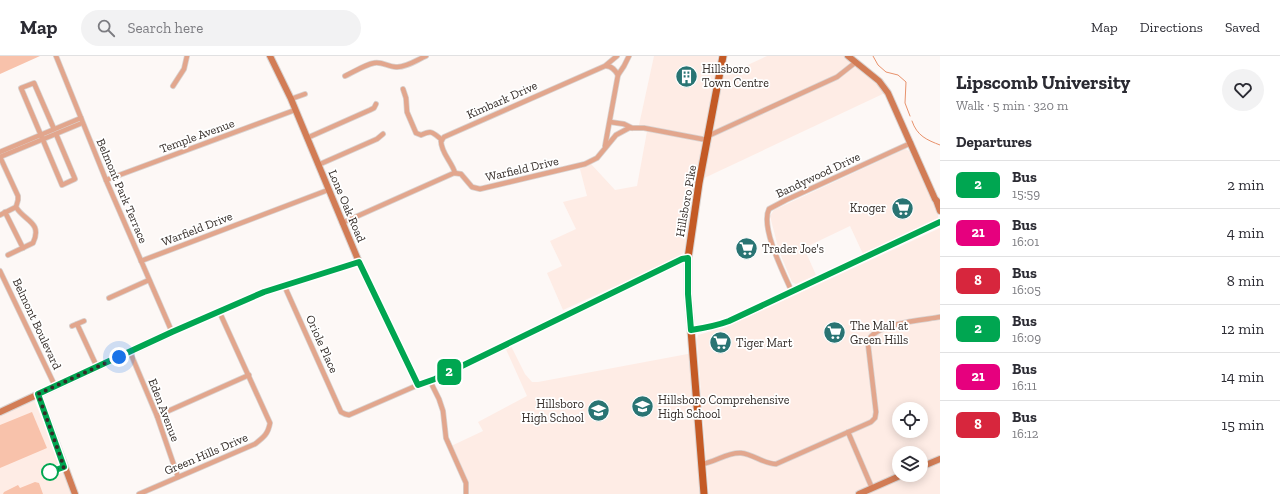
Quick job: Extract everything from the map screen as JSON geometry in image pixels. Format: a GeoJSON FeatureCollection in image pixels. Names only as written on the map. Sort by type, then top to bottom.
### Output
{"type":"FeatureCollection","features":[{"type":"Feature","properties":{"kind":"main road","name":"Hillsboro Pike"},"geometry":{"type":"LineString","coordinates":[[704,494],[688,294],[688,258],[699,183],[723,56]]}},
{"type":"Feature","properties":{"kind":"street","name":"Belmont Park Terrace"},"geometry":{"type":"LineString","coordinates":[[56,56],[106,180],[172,332]]}},
{"type":"Feature","properties":{"kind":"street"},"geometry":{"type":"LineString","coordinates":[[173,86],[184,69],[187,56]]}},
{"type":"Feature","properties":{"kind":"street","name":"Lone Oak Road"},"geometry":{"type":"LineString","coordinates":[[270,56],[291,99],[359,262],[418,385]]}},
{"type":"Feature","properties":{"kind":"street"},"geometry":{"type":"LineString","coordinates":[[345,76],[368,64],[376,62],[396,67],[403,66],[426,56]]}},
{"type":"Feature","properties":{"kind":"street","name":"Kimbark Drive"},"geometry":{"type":"LineString","coordinates":[[442,140],[450,134],[605,66],[617,56]]}},
{"type":"Feature","properties":{"kind":"street"},"geometry":{"type":"LineString","coordinates":[[605,147],[618,75],[629,56]]}},
{"type":"Feature","properties":{"kind":"street"},"geometry":{"type":"LineString","coordinates":[[848,56],[879,81],[888,93],[938,201],[940,211]]}},
{"type":"Feature","properties":{"kind":"street"},"geometry":{"type":"LineString","coordinates":[[610,122],[624,124],[632,128],[644,128],[708,138],[837,77],[856,62]]}},
{"type":"Feature","properties":{"kind":"street"},"geometry":{"type":"LineString","coordinates":[[605,66],[613,68],[618,75]]}},
{"type":"Feature","properties":{"kind":"street"},"geometry":{"type":"LineString","coordinates":[[34,83],[55,131],[75,179],[62,185],[21,88],[34,83]]}},
{"type":"Feature","properties":{"kind":"street"},"geometry":{"type":"LineString","coordinates":[[342,224],[455,173],[442,148],[442,140],[432,132],[419,135],[416,133],[407,112],[406,98],[403,89]]}},
{"type":"Feature","properties":{"kind":"street"},"geometry":{"type":"LineString","coordinates":[[291,99],[305,94]]}},
{"type":"Feature","properties":{"kind":"street"},"geometry":{"type":"LineString","coordinates":[[307,138],[370,110],[375,107],[376,104]]}},
{"type":"Feature","properties":{"kind":"street","name":"Temple Avenue"},"geometry":{"type":"LineString","coordinates":[[106,180],[295,110]]}},
{"type":"Feature","properties":{"kind":"street"},"geometry":{"type":"LineString","coordinates":[[8,255],[32,244],[34,241],[35,226],[20,214],[16,207],[18,196],[0,157],[82,120]]}},
{"type":"Feature","properties":{"kind":"street","name":"Warfield Drive"},"geometry":{"type":"LineString","coordinates":[[455,173],[462,175],[474,188],[483,188],[585,164],[597,158],[616,135],[624,130],[632,128]]}},
{"type":"Feature","properties":{"kind":"street"},"geometry":{"type":"LineString","coordinates":[[318,165],[377,139],[383,134]]}},
{"type":"Feature","properties":{"kind":"street"},"geometry":{"type":"LineString","coordinates":[[0,152],[42,137]]}},
{"type":"Feature","properties":{"kind":"street","name":"Bandywood Drive"},"geometry":{"type":"LineString","coordinates":[[792,292],[774,252],[766,218],[769,209],[911,143]]}},
{"type":"Feature","properties":{"kind":"street","name":"Warfield Drive"},"geometry":{"type":"LineString","coordinates":[[141,261],[328,190]]}},
{"type":"Feature","properties":{"kind":"street"},"geometry":{"type":"LineString","coordinates":[[0,215],[16,207]]}},
{"type":"Feature","properties":{"kind":"street"},"geometry":{"type":"LineString","coordinates":[[5,212],[23,248]]}},
{"type":"Feature","properties":{"kind":"street"},"geometry":{"type":"LineString","coordinates":[[691,330],[715,326],[729,321],[940,222]]}},
{"type":"Feature","properties":{"kind":"street"},"geometry":{"type":"LineString","coordinates":[[418,385],[430,381],[682,259],[688,258]]}},
{"type":"Feature","properties":{"kind":"street"},"geometry":{"type":"LineString","coordinates":[[0,412],[172,332],[264,292],[359,262]]}},
{"type":"Feature","properties":{"kind":"street","name":"Belmont Boulevard"},"geometry":{"type":"LineString","coordinates":[[0,271],[55,386]]}},
{"type":"Feature","properties":{"kind":"street"},"geometry":{"type":"LineString","coordinates":[[109,298],[149,280]]}},
{"type":"Feature","properties":{"kind":"street","name":"Oriole Place"},"geometry":{"type":"LineString","coordinates":[[284,285],[341,412],[349,415],[418,385]]}},
{"type":"Feature","properties":{"kind":"street","name":"Green Hills Drive"},"geometry":{"type":"LineString","coordinates":[[139,494],[255,444],[268,432],[270,422],[219,311]]}},
{"type":"Feature","properties":{"kind":"street"},"geometry":{"type":"LineString","coordinates":[[702,464],[711,462],[732,453],[740,452],[769,463],[776,464],[871,422],[875,418],[876,412],[868,344],[870,338],[877,332],[895,324],[940,318]]}},
{"type":"Feature","properties":{"kind":"street"},"geometry":{"type":"LineString","coordinates":[[72,326],[84,321]]}},
{"type":"Feature","properties":{"kind":"street"},"geometry":{"type":"LineString","coordinates":[[77,324],[97,367]]}},
{"type":"Feature","properties":{"kind":"street","name":"Eden Avenue"},"geometry":{"type":"LineString","coordinates":[[130,352],[157,416],[178,477]]}},
{"type":"Feature","properties":{"kind":"street"},"geometry":{"type":"LineString","coordinates":[[157,416],[249,375]]}},
{"type":"Feature","properties":{"kind":"street"},"geometry":{"type":"LineString","coordinates":[[430,381],[443,411],[446,438],[466,483],[466,494]]}},
{"type":"Feature","properties":{"kind":"street"},"geometry":{"type":"LineString","coordinates":[[38,394],[75,494]]}},
{"type":"Feature","properties":{"kind":"street"},"geometry":{"type":"LineString","coordinates":[[848,432],[872,488]]}},
{"type":"Feature","properties":{"kind":"street"},"geometry":{"type":"LineString","coordinates":[[928,464],[940,458]]}},
{"type":"Feature","properties":{"kind":"street"},"geometry":{"type":"LineString","coordinates":[[858,494],[892,479]]}},
{"type":"Feature","properties":{"kind":"shaded area"},"geometry":{"type":"Polygon","coordinates":[[[0,56],[40,56],[0,74],[0,56]]]}},
{"type":"Feature","properties":{"kind":"shaded area"},"geometry":{"type":"Polygon","coordinates":[[[654,56],[718,56],[684,252],[680,257],[563,310],[547,273],[562,266],[550,241],[576,229],[563,202],[587,196],[580,169],[591,164],[615,190],[637,186],[648,126],[639,125],[654,56]]]}},
{"type":"Feature","properties":{"kind":"shaded area"},"geometry":{"type":"Polygon","coordinates":[[[767,56],[848,56],[887,92],[700,180],[719,78],[767,56]]]}},
{"type":"Feature","properties":{"kind":"shaded area"},"geometry":{"type":"Polygon","coordinates":[[[905,149],[909,151],[938,212],[938,218],[863,254],[850,226],[804,248],[816,275],[796,284],[792,282],[779,251],[770,216],[774,210],[905,149]]]}},
{"type":"Feature","properties":{"kind":"shaded area"},"geometry":{"type":"Polygon","coordinates":[[[940,228],[940,494],[709,494],[697,340],[698,335],[726,327],[940,228]]]}},
{"type":"Feature","properties":{"kind":"shaded area","name":"Hillsboro High School"},"geometry":{"type":"Polygon","coordinates":[[[509,342],[525,374],[532,382],[693,353],[704,494],[466,494],[467,478],[449,447],[483,431],[478,422],[527,396],[504,345],[509,342]]]}},
{"type":"Feature","properties":{"kind":"shaded area"},"geometry":{"type":"Polygon","coordinates":[[[34,400],[58,456],[71,494],[0,494],[0,415],[34,400]]]}},
{"type":"Feature","properties":{"kind":"shaded area"},"geometry":{"type":"Polygon","coordinates":[[[32,412],[47,448],[0,468],[0,425],[32,412]]]}},
{"type":"Feature","properties":{"kind":"shaded area"},"geometry":{"type":"Polygon","coordinates":[[[35,482],[39,483],[43,494],[3,494],[4,492],[18,485],[20,488],[35,482]]]}},
{"type":"Feature","properties":{"kind":"waterway"},"geometry":{"type":"LineString","coordinates":[[873,56],[878,65],[886,72],[898,75],[906,82],[905,103],[910,116]]}},
{"type":"Feature","properties":{"kind":"waterway"},"geometry":{"type":"LineString","coordinates":[[912,121],[920,134],[940,145]]}},
{"type":"Feature","properties":{"kind":"bus line","name":"2"},"geometry":{"type":"LineString","coordinates":[[50,472],[64,467],[38,394],[172,332],[264,292],[359,262],[418,385],[435,379],[459,366],[682,259],[688,258],[688,294],[691,330],[715,326],[729,321],[940,222]]}},
{"type":"Feature","properties":{"kind":"place","name":"Hillsboro Town Centre"},"geometry":{"type":"Point","coordinates":[687,76]}},
{"type":"Feature","properties":{"kind":"place","name":"Kroger"},"geometry":{"type":"Point","coordinates":[902,208]}},
{"type":"Feature","properties":{"kind":"place","name":"Trader Joe's"},"geometry":{"type":"Point","coordinates":[747,249]}},
{"type":"Feature","properties":{"kind":"place","name":"The Mall at Green Hills"},"geometry":{"type":"Point","coordinates":[834,333]}},
{"type":"Feature","properties":{"kind":"place","name":"Tiger Mart"},"geometry":{"type":"Point","coordinates":[721,343]}},
{"type":"Feature","properties":{"kind":"place","name":"Hillsboro Comprehensive High School"},"geometry":{"type":"Point","coordinates":[643,407]}},
{"type":"Feature","properties":{"kind":"place","name":"Hillsboro High School"},"geometry":{"type":"Point","coordinates":[599,411]}},
{"type":"Feature","properties":{"kind":"route"},"geometry":{"type":"LineString","coordinates":[[50,472],[64,467],[38,394],[119,357]]}}]}
